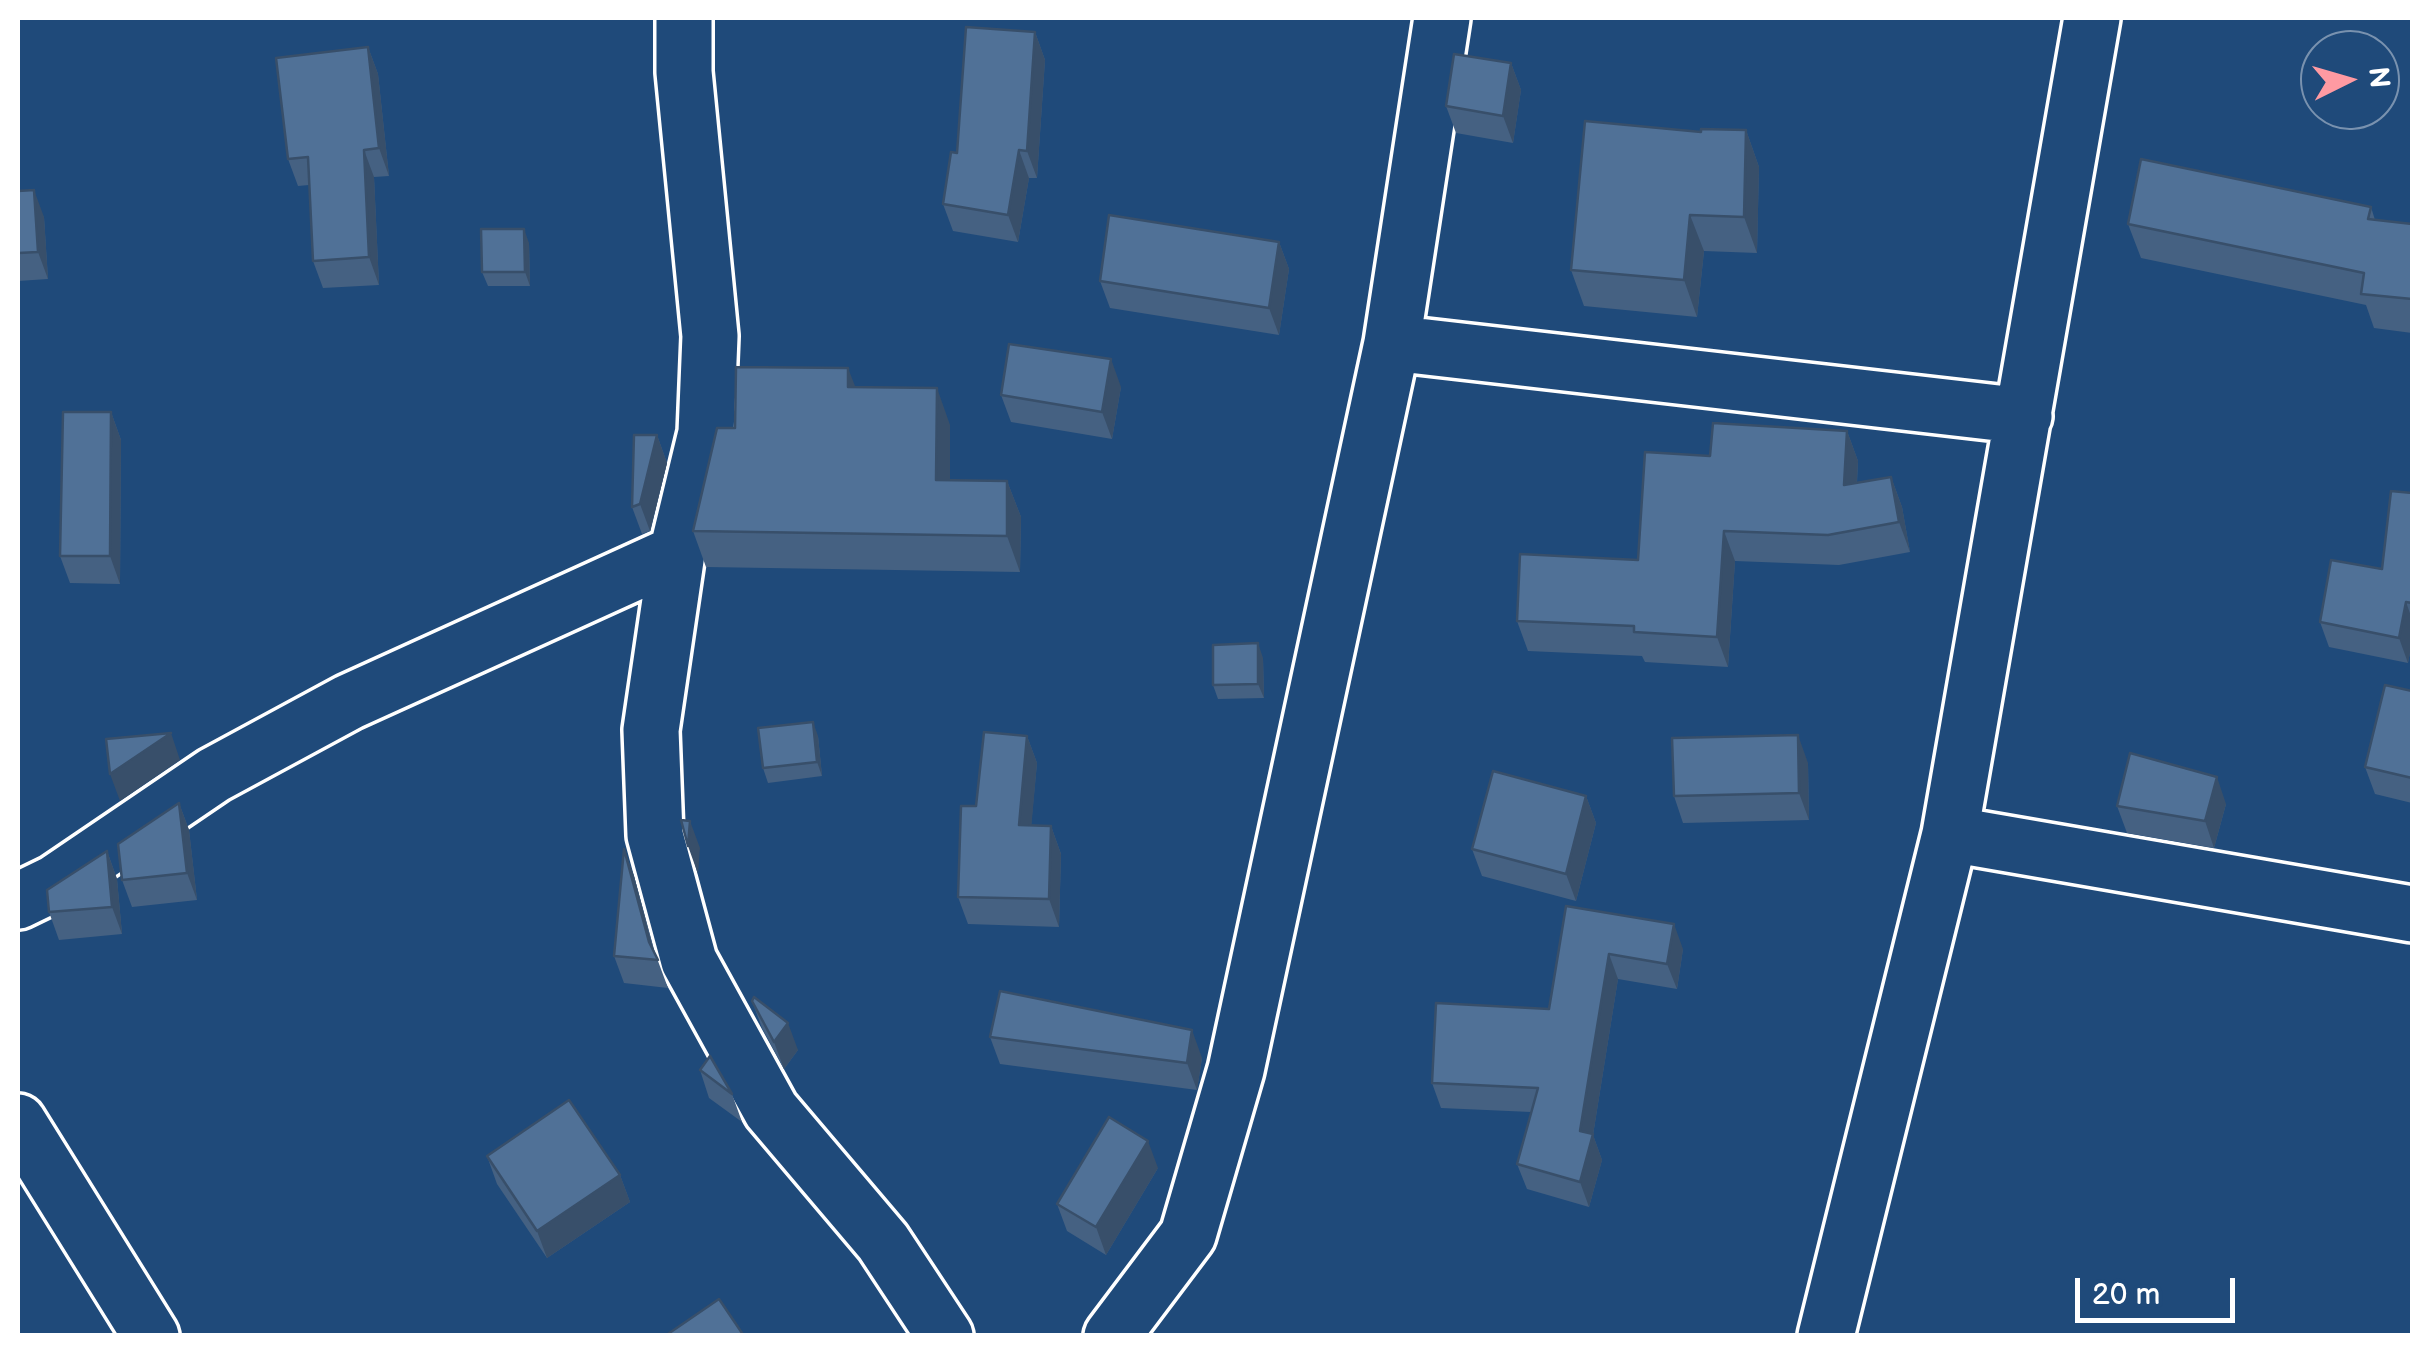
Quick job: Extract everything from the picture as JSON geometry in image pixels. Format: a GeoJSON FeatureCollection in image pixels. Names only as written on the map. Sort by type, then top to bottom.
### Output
{"type":"FeatureCollection","features":[{"type":"Feature","properties":{"kind":"street"},"geometry":{"type":"LineString","coordinates":[[684,18],[684,72],[710,336],[706,433],[677,552],[651,730],[654,835],[688,961],[771,1110],[883,1242],[945,1336]]}},
{"type":"Feature","properties":{"kind":"street"},"geometry":{"type":"LineString","coordinates":[[1112,1336],[1188,1235],[1236,1070],[1392,344],[1442,18]]}},
{"type":"Feature","properties":{"kind":"street"},"geometry":{"type":"LineString","coordinates":[[1826,1336],[1950,834],[2092,18]]}},
{"type":"Feature","properties":{"kind":"street"},"geometry":{"type":"LineString","coordinates":[[1392,344],[2024,416]]}},
{"type":"Feature","properties":{"kind":"street"},"geometry":{"type":"LineString","coordinates":[[18,901],[56,883],[214,775],[349,702],[677,552]]}},
{"type":"Feature","properties":{"kind":"street"},"geometry":{"type":"LineString","coordinates":[[1950,834],[2412,914]]}},
{"type":"Feature","properties":{"kind":"street"},"geometry":{"type":"LineString","coordinates":[[18,1122],[151,1336]]}},
{"type":"Feature","properties":{"kind":"building"},"geometry":{"type":"Polygon","coordinates":[[[966,27],[1035,32],[1027,151],[1019,150],[1008,215],[943,204],[951,152],[957,153],[966,27]]]}},
{"type":"Feature","properties":{"kind":"building"},"geometry":{"type":"Polygon","coordinates":[[[368,47],[379,148],[364,150],[369,257],[313,261],[308,157],[288,159],[276,58],[368,47]]]}},
{"type":"Feature","properties":{"kind":"building"},"geometry":{"type":"Polygon","coordinates":[[[1454,54],[1511,63],[1503,116],[1446,106],[1454,54]]]}},
{"type":"Feature","properties":{"kind":"building"},"geometry":{"type":"Polygon","coordinates":[[[1585,121],[1701,132],[1746,130],[1744,217],[1690,215],[1684,280],[1571,270],[1585,121]]]}},
{"type":"Feature","properties":{"kind":"building"},"geometry":{"type":"Polygon","coordinates":[[[2141,159],[2371,207],[2368,219],[2412,224],[2412,299],[2361,294],[2364,273],[2128,224],[2141,159]]]}},
{"type":"Feature","properties":{"kind":"building"},"geometry":{"type":"Polygon","coordinates":[[[34,190],[38,252],[18,253],[18,191],[34,190]]]}},
{"type":"Feature","properties":{"kind":"building"},"geometry":{"type":"Polygon","coordinates":[[[1109,215],[1279,242],[1269,308],[1100,281],[1109,215]]]}},
{"type":"Feature","properties":{"kind":"building"},"geometry":{"type":"Polygon","coordinates":[[[481,229],[524,229],[525,272],[482,272],[481,229]]]}},
{"type":"Feature","properties":{"kind":"building"},"geometry":{"type":"Polygon","coordinates":[[[1009,344],[1111,359],[1102,412],[1001,395],[1009,344]]]}},
{"type":"Feature","properties":{"kind":"building"},"geometry":{"type":"Polygon","coordinates":[[[736,367],[848,368],[848,387],[937,388],[936,480],[1007,481],[1007,536],[693,531],[717,428],[735,428],[736,367]]]}},
{"type":"Feature","properties":{"kind":"building"},"geometry":{"type":"Polygon","coordinates":[[[63,412],[111,412],[110,556],[60,556],[63,412]]]}},
{"type":"Feature","properties":{"kind":"building"},"geometry":{"type":"Polygon","coordinates":[[[1713,423],[1847,431],[1844,485],[1891,477],[1899,522],[1828,535],[1724,531],[1717,637],[1634,632],[1634,626],[1517,621],[1520,554],[1638,560],[1645,452],[1710,456],[1713,423]]]}},
{"type":"Feature","properties":{"kind":"building"},"geometry":{"type":"Polygon","coordinates":[[[634,435],[657,435],[640,504],[632,507],[634,435]]]}},
{"type":"Feature","properties":{"kind":"building"},"geometry":{"type":"Polygon","coordinates":[[[2391,491],[2412,493],[2412,603],[2406,602],[2399,638],[2320,622],[2331,560],[2382,569],[2391,491]]]}},
{"type":"Feature","properties":{"kind":"building"},"geometry":{"type":"Polygon","coordinates":[[[1258,643],[1258,684],[1213,685],[1213,645],[1258,643]]]}},
{"type":"Feature","properties":{"kind":"building"},"geometry":{"type":"Polygon","coordinates":[[[2385,685],[2412,691],[2412,778],[2365,767],[2385,685]]]}},
{"type":"Feature","properties":{"kind":"building"},"geometry":{"type":"Polygon","coordinates":[[[813,722],[817,762],[763,768],[758,728],[813,722]]]}},
{"type":"Feature","properties":{"kind":"building"},"geometry":{"type":"Polygon","coordinates":[[[984,732],[1027,736],[1019,825],[1051,826],[1049,899],[958,897],[961,806],[976,806],[984,732]]]}},
{"type":"Feature","properties":{"kind":"building"},"geometry":{"type":"Polygon","coordinates":[[[171,733],[110,774],[106,739],[171,733]]]}},
{"type":"Feature","properties":{"kind":"building"},"geometry":{"type":"Polygon","coordinates":[[[1798,735],[1799,793],[1674,796],[1672,738],[1798,735]]]}},
{"type":"Feature","properties":{"kind":"building"},"geometry":{"type":"Polygon","coordinates":[[[2130,753],[2217,777],[2205,821],[2117,806],[2130,753]]]}},
{"type":"Feature","properties":{"kind":"building"},"geometry":{"type":"Polygon","coordinates":[[[1493,771],[1586,796],[1566,874],[1472,849],[1493,771]]]}},
{"type":"Feature","properties":{"kind":"building"},"geometry":{"type":"Polygon","coordinates":[[[179,803],[187,873],[122,880],[118,844],[179,803]]]}},
{"type":"Feature","properties":{"kind":"building"},"geometry":{"type":"Polygon","coordinates":[[[681,820],[690,821],[688,846],[681,820]]]}},
{"type":"Feature","properties":{"kind":"building"},"geometry":{"type":"Polygon","coordinates":[[[624,849],[649,942],[658,960],[614,956],[624,849]]]}},
{"type":"Feature","properties":{"kind":"building"},"geometry":{"type":"Polygon","coordinates":[[[107,851],[112,907],[49,912],[47,890],[107,851]]]}},
{"type":"Feature","properties":{"kind":"building"},"geometry":{"type":"Polygon","coordinates":[[[1566,906],[1674,924],[1667,964],[1609,954],[1580,1131],[1593,1134],[1580,1182],[1517,1164],[1538,1088],[1432,1083],[1436,1003],[1549,1009],[1566,906]]]}},
{"type":"Feature","properties":{"kind":"building"},"geometry":{"type":"Polygon","coordinates":[[[1000,991],[1192,1030],[1187,1063],[990,1037],[1000,991]]]}},
{"type":"Feature","properties":{"kind":"building"},"geometry":{"type":"Polygon","coordinates":[[[754,997],[788,1023],[774,1042],[752,1001],[754,997]]]}},
{"type":"Feature","properties":{"kind":"building"},"geometry":{"type":"Polygon","coordinates":[[[710,1056],[732,1094],[700,1070],[710,1056]]]}},
{"type":"Feature","properties":{"kind":"building"},"geometry":{"type":"Polygon","coordinates":[[[569,1100],[620,1175],[537,1231],[487,1156],[569,1100]]]}},
{"type":"Feature","properties":{"kind":"building"},"geometry":{"type":"Polygon","coordinates":[[[1109,1117],[1148,1141],[1096,1227],[1057,1204],[1109,1117]]]}},
{"type":"Feature","properties":{"kind":"building"},"geometry":{"type":"Polygon","coordinates":[[[719,1299],[744,1336],[665,1336],[719,1299]]]}}]}
